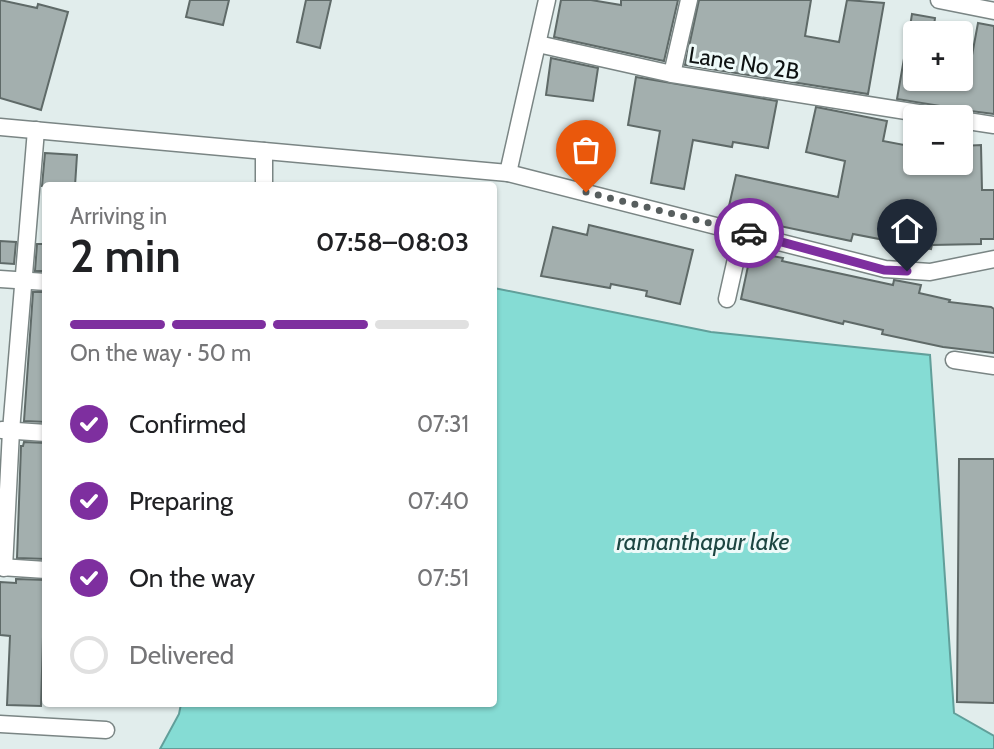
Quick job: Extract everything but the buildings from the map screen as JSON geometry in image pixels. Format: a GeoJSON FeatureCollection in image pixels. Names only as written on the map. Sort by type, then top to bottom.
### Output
{"type":"FeatureCollection","features":[{"type":"Feature","properties":{"kind":"street"},"geometry":{"type":"LineString","coordinates":[[508,173],[547,0]]}},
{"type":"Feature","properties":{"kind":"street"},"geometry":{"type":"LineString","coordinates":[[672,74],[689,0]]}},
{"type":"Feature","properties":{"kind":"street"},"geometry":{"type":"LineString","coordinates":[[939,0],[994,11]]}},
{"type":"Feature","properties":{"kind":"street","name":"Lane No 2B"},"geometry":{"type":"LineString","coordinates":[[538,44],[672,74],[903,111]]}},
{"type":"Feature","properties":{"kind":"street"},"geometry":{"type":"LineString","coordinates":[[973,122],[994,125]]}},
{"type":"Feature","properties":{"kind":"street"},"geometry":{"type":"LineString","coordinates":[[0,127],[508,173],[884,270],[930,272],[994,259]]}},
{"type":"Feature","properties":{"kind":"street"},"geometry":{"type":"LineString","coordinates":[[36,130],[6,430],[2,568],[42,570]]}},
{"type":"Feature","properties":{"kind":"street"},"geometry":{"type":"LineString","coordinates":[[264,151],[264,182]]}},
{"type":"Feature","properties":{"kind":"street"},"geometry":{"type":"LineString","coordinates":[[727,299],[742,232]]}},
{"type":"Feature","properties":{"kind":"street"},"geometry":{"type":"LineString","coordinates":[[0,279],[42,282]]}},
{"type":"Feature","properties":{"kind":"street"},"geometry":{"type":"LineString","coordinates":[[954,360],[994,366]]}},
{"type":"Feature","properties":{"kind":"street"},"geometry":{"type":"LineString","coordinates":[[6,430],[42,433]]}},
{"type":"Feature","properties":{"kind":"street"},"geometry":{"type":"LineString","coordinates":[[0,724],[106,730]]}},
{"type":"Feature","properties":{"kind":"water","name":"ramanthapur lake"},"geometry":{"type":"Polygon","coordinates":[[[497,289],[711,332],[930,355],[954,713],[994,736],[994,749],[160,749],[180,707],[497,707],[497,289]]]}},
{"type":"Feature","properties":{"kind":"way so far"},"geometry":{"type":"LineString","coordinates":[[586,192],[749,233]]}},
{"type":"Feature","properties":{"kind":"route"},"geometry":{"type":"LineString","coordinates":[[749,233],[884,270],[907,271]]}}]}
